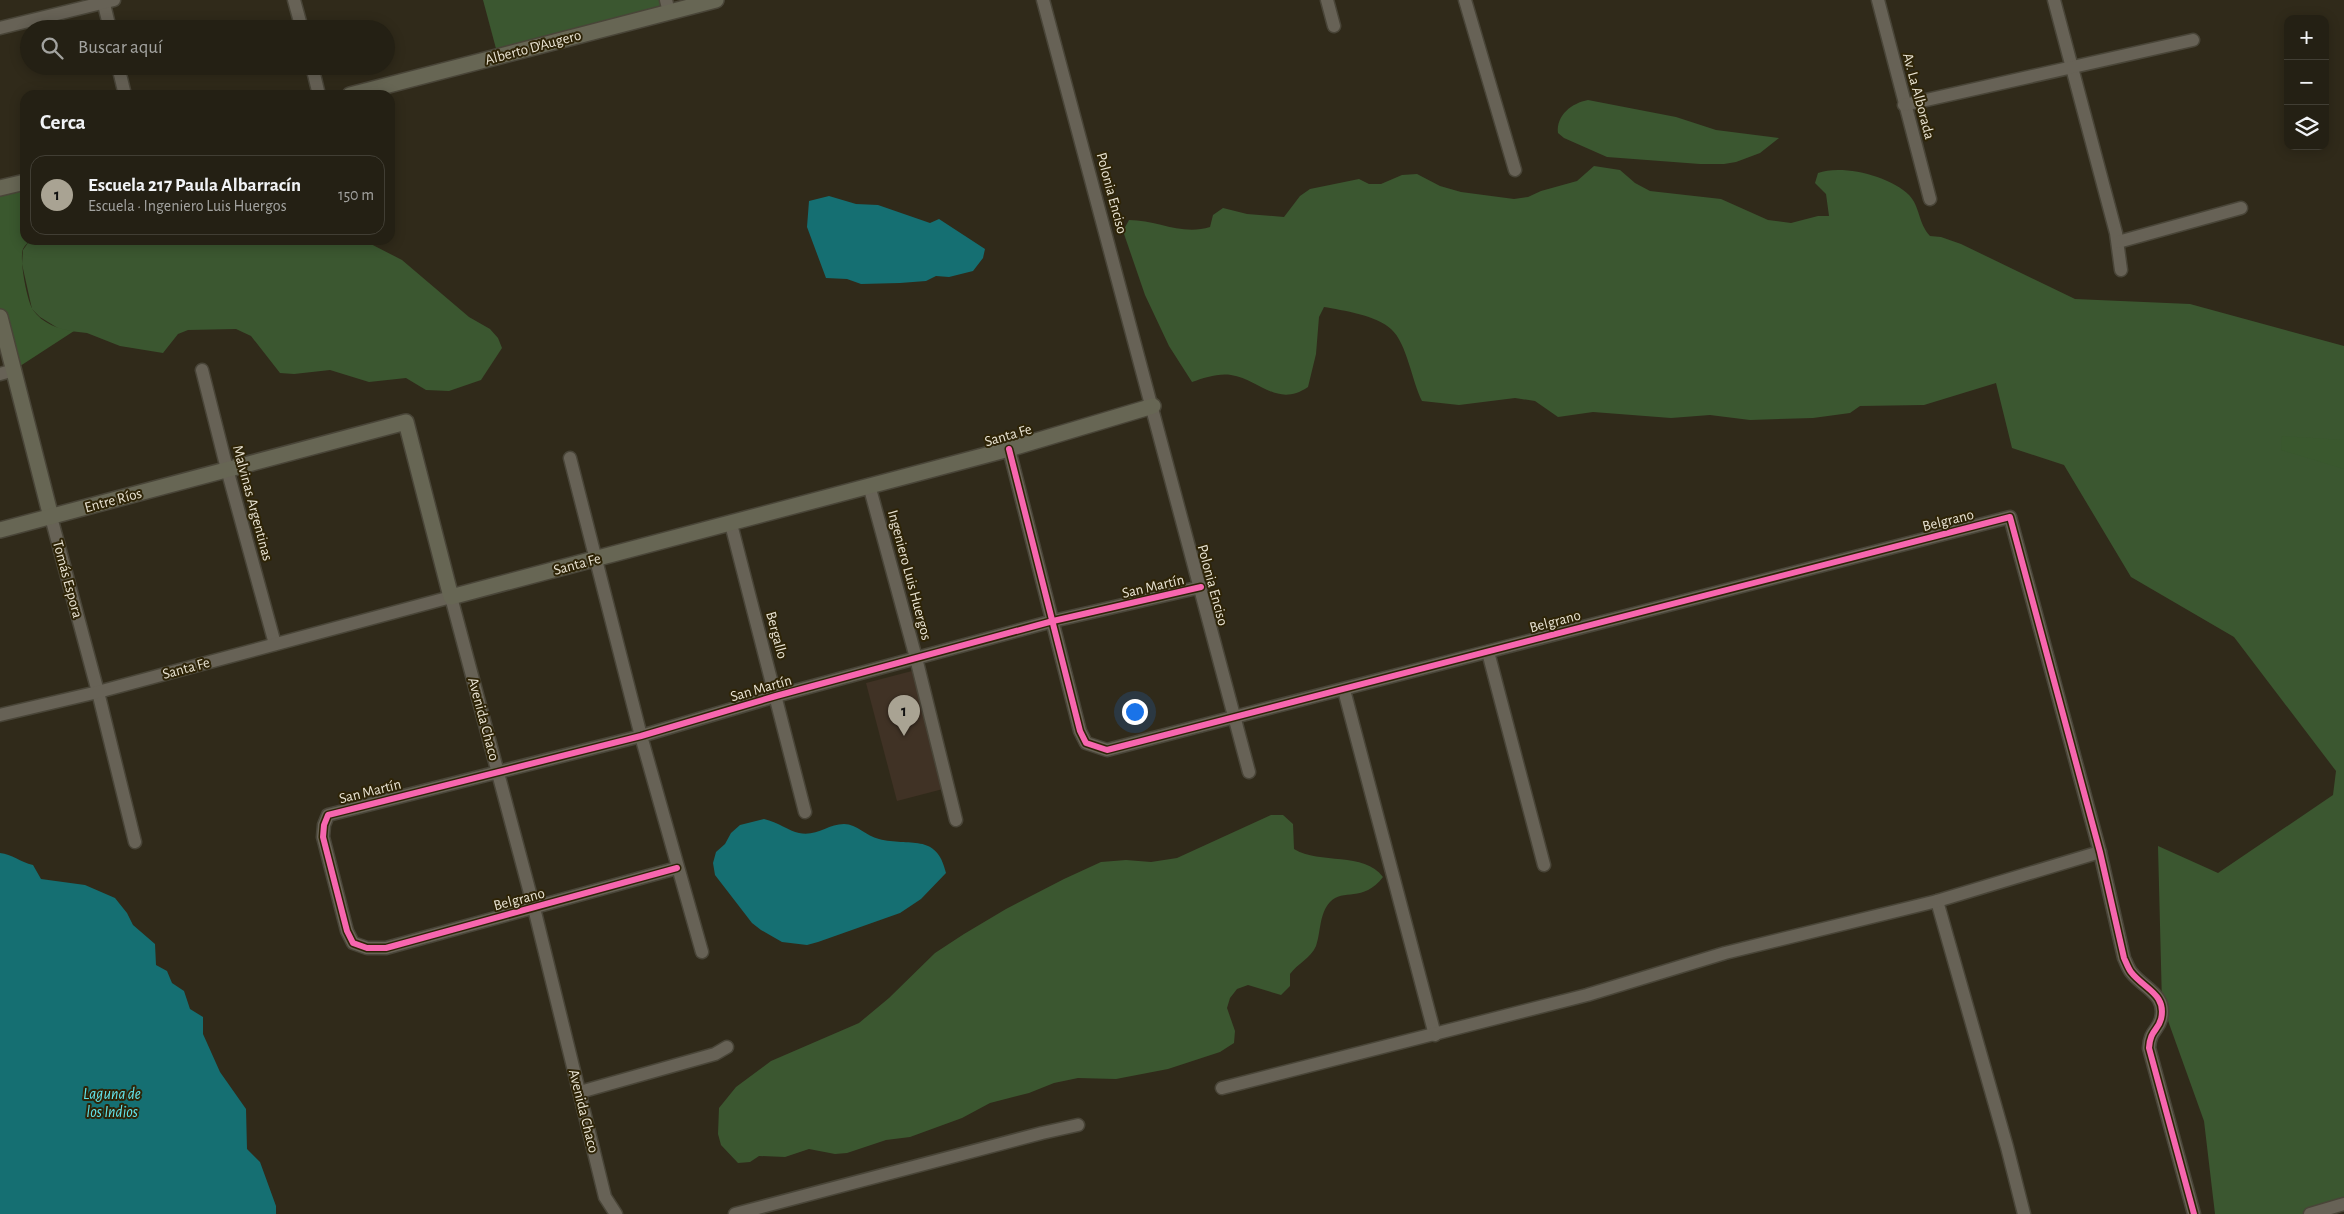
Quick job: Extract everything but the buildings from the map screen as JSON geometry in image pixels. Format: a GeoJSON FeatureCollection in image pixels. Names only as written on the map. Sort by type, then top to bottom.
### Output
{"type":"FeatureCollection","features":[{"type":"Feature","properties":{"kind":"main road","name":"Alberto D'Augero"},"geometry":{"type":"LineString","coordinates":[[368,90],[668,6],[716,0]]}},
{"type":"Feature","properties":{"kind":"main road"},"geometry":{"type":"LineString","coordinates":[[0,188],[20,183]]}},
{"type":"Feature","properties":{"kind":"main road","name":"Tomás Espora"},"geometry":{"type":"LineString","coordinates":[[0,317],[7,372],[51,517]]}},
{"type":"Feature","properties":{"kind":"main road","name":"Santa Fe"},"geometry":{"type":"LineString","coordinates":[[451,597],[1009,449],[1153,406]]}},
{"type":"Feature","properties":{"kind":"main road","name":"Avenida Chaco"},"geometry":{"type":"LineString","coordinates":[[227,470],[406,422],[451,597]]}},
{"type":"Feature","properties":{"kind":"main road","name":"Entre Ríos"},"geometry":{"type":"LineString","coordinates":[[0,530],[227,470]]}},
{"type":"Feature","properties":{"kind":"street"},"geometry":{"type":"LineString","coordinates":[[294,0],[300,20]]}},
{"type":"Feature","properties":{"kind":"street","name":"Polonia Enciso"},"geometry":{"type":"LineString","coordinates":[[1043,0],[1236,717],[1249,772]]}},
{"type":"Feature","properties":{"kind":"street"},"geometry":{"type":"LineString","coordinates":[[1327,0],[1334,26]]}},
{"type":"Feature","properties":{"kind":"street"},"geometry":{"type":"LineString","coordinates":[[1466,0],[1514,170]]}},
{"type":"Feature","properties":{"kind":"street","name":"Av. La Alborada"},"geometry":{"type":"LineString","coordinates":[[1878,0],[1930,199]]}},
{"type":"Feature","properties":{"kind":"street"},"geometry":{"type":"LineString","coordinates":[[2054,0],[2118,242],[2121,270]]}},
{"type":"Feature","properties":{"kind":"street"},"geometry":{"type":"LineString","coordinates":[[32,20],[107,1],[109,20]]}},
{"type":"Feature","properties":{"kind":"street"},"geometry":{"type":"LineString","coordinates":[[0,28],[20,23]]}},
{"type":"Feature","properties":{"kind":"street"},"geometry":{"type":"LineString","coordinates":[[1904,105],[2193,40]]}},
{"type":"Feature","properties":{"kind":"street"},"geometry":{"type":"LineString","coordinates":[[120,75],[124,90]]}},
{"type":"Feature","properties":{"kind":"street"},"geometry":{"type":"LineString","coordinates":[[314,75],[318,90]]}},
{"type":"Feature","properties":{"kind":"street"},"geometry":{"type":"LineString","coordinates":[[2118,242],[2241,208]]}},
{"type":"Feature","properties":{"kind":"street","name":"Malvinas Argentinas"},"geometry":{"type":"LineString","coordinates":[[202,370],[227,470],[275,644]]}},
{"type":"Feature","properties":{"kind":"street"},"geometry":{"type":"LineString","coordinates":[[1009,449],[1053,622]]}},
{"type":"Feature","properties":{"kind":"street"},"geometry":{"type":"LineString","coordinates":[[570,458],[641,736],[702,952]]}},
{"type":"Feature","properties":{"kind":"street","name":"Ingeniero Luis Huergos"},"geometry":{"type":"LineString","coordinates":[[869,485],[916,658],[956,820]]}},
{"type":"Feature","properties":{"kind":"street","name":"Tomás Espora"},"geometry":{"type":"LineString","coordinates":[[51,517],[98,692],[135,842]]}},
{"type":"Feature","properties":{"kind":"street","name":"Belgrano"},"geometry":{"type":"LineString","coordinates":[[1053,622],[1080,731],[1086,743],[1107,750],[1344,690],[1704,594],[2010,517],[2100,852]]}},
{"type":"Feature","properties":{"kind":"street","name":"Bergallo"},"geometry":{"type":"LineString","coordinates":[[731,524],[805,812]]}},
{"type":"Feature","properties":{"kind":"street","name":"San Martín"},"geometry":{"type":"LineString","coordinates":[[367,948],[353,943],[347,931],[323,838],[324,825],[328,815],[641,736],[776,696],[1053,622],[1201,588]]}},
{"type":"Feature","properties":{"kind":"street","name":"Santa Fe"},"geometry":{"type":"LineString","coordinates":[[0,715],[98,692],[451,597]]}},
{"type":"Feature","properties":{"kind":"street","name":"Avenida Chaco"},"geometry":{"type":"LineString","coordinates":[[451,597],[534,908],[605,1197],[616,1214]]}},
{"type":"Feature","properties":{"kind":"street"},"geometry":{"type":"LineString","coordinates":[[1488,652],[1544,865]]}},
{"type":"Feature","properties":{"kind":"street"},"geometry":{"type":"LineString","coordinates":[[1344,690],[1435,1035]]}},
{"type":"Feature","properties":{"kind":"street"},"geometry":{"type":"LineString","coordinates":[[1222,1088],[1587,995],[1725,953],[1936,900],[2100,852],[2124,958],[2131,972],[2155,992],[2162,1004],[2160,1021],[2150,1036],[2149,1048],[2194,1214]]}},
{"type":"Feature","properties":{"kind":"street","name":"Belgrano"},"geometry":{"type":"LineString","coordinates":[[367,948],[386,948],[677,868]]}},
{"type":"Feature","properties":{"kind":"street"},"geometry":{"type":"LineString","coordinates":[[1936,900],[2024,1214]]}},
{"type":"Feature","properties":{"kind":"street"},"geometry":{"type":"LineString","coordinates":[[580,1092],[715,1054],[726,1047]]}},
{"type":"Feature","properties":{"kind":"street"},"geometry":{"type":"LineString","coordinates":[[735,1214],[1042,1132],[1078,1125]]}},
{"type":"Feature","properties":{"kind":"street"},"geometry":{"type":"LineString","coordinates":[[2310,1214],[2344,1204]]}},
{"type":"Feature","properties":{"kind":"shaded area"},"geometry":{"type":"Polygon","coordinates":[[[912,671],[943,789],[897,801],[866,683],[912,671]]]}},
{"type":"Feature","properties":{"kind":"green space"},"geometry":{"type":"Polygon","coordinates":[[[483,0],[666,0],[669,12],[498,56],[483,0]]]}},
{"type":"Feature","properties":{"kind":"green space"},"geometry":{"type":"Polygon","coordinates":[[[1588,100],[1676,117],[1716,130],[1779,138],[1760,153],[1736,162],[1724,164],[1607,157],[1564,138],[1558,133],[1562,115],[1576,104],[1588,100]]]}},
{"type":"Feature","properties":{"kind":"green space"},"geometry":{"type":"Polygon","coordinates":[[[1594,166],[1620,170],[1635,183],[1650,191],[1721,199],[1768,220],[1791,223],[1818,216],[1829,216],[1826,194],[1815,183],[1818,173],[1840,170],[1878,177],[1901,188],[1913,199],[1923,226],[1930,236],[1941,237],[1961,244],[2075,299],[2190,304],[2344,346],[2344,1203],[2308,1214],[2215,1214],[2204,1121],[2162,1004],[2158,846],[2218,873],[2333,795],[2336,771],[2234,637],[2131,577],[2064,465],[2012,448],[1996,383],[1924,405],[1860,406],[1850,413],[1813,418],[1750,420],[1710,415],[1671,418],[1593,412],[1558,417],[1535,401],[1515,398],[1459,405],[1422,401],[1401,343],[1391,329],[1378,320],[1369,317],[1324,307],[1319,317],[1316,354],[1308,387],[1297,393],[1287,395],[1269,391],[1242,378],[1231,375],[1211,376],[1192,382],[1169,346],[1145,295],[1123,231],[1129,220],[1189,230],[1210,227],[1213,215],[1223,208],[1247,214],[1284,217],[1300,196],[1310,189],[1359,179],[1369,184],[1381,184],[1402,175],[1417,174],[1440,186],[1461,192],[1514,199],[1528,197],[1541,191],[1577,181],[1594,166]]]}},
{"type":"Feature","properties":{"kind":"green space"},"geometry":{"type":"Polygon","coordinates":[[[20,183],[20,245],[26,245],[22,254],[24,280],[33,310],[46,322],[74,331],[14,370],[0,317],[0,188],[20,183]]]}},
{"type":"Feature","properties":{"kind":"green space"},"geometry":{"type":"Polygon","coordinates":[[[26,245],[373,245],[402,260],[469,317],[490,329],[498,338],[502,348],[481,380],[449,391],[426,390],[406,378],[369,382],[330,370],[294,374],[280,373],[251,336],[236,329],[188,330],[178,334],[163,353],[120,346],[87,333],[61,330],[40,317],[32,309],[22,264],[23,250],[26,245]]]}},
{"type":"Feature","properties":{"kind":"green space"},"geometry":{"type":"Polygon","coordinates":[[[2282,436],[2344,440],[2344,469],[2281,450],[2282,436]]]}},
{"type":"Feature","properties":{"kind":"green space"},"geometry":{"type":"Polygon","coordinates":[[[1271,815],[1283,815],[1293,824],[1294,849],[1305,854],[1365,864],[1375,869],[1383,877],[1368,890],[1341,896],[1330,902],[1322,918],[1318,941],[1314,950],[1290,974],[1290,986],[1281,995],[1248,985],[1237,989],[1230,998],[1227,1008],[1235,1031],[1234,1043],[1220,1052],[1168,1069],[1116,1079],[1078,1078],[1054,1083],[1029,1093],[990,1103],[962,1118],[910,1137],[886,1140],[847,1153],[835,1154],[809,1149],[785,1157],[759,1156],[750,1162],[738,1163],[721,1145],[718,1134],[719,1108],[736,1087],[771,1061],[859,1023],[889,998],[935,953],[964,934],[1006,909],[1101,862],[1126,860],[1151,862],[1177,858],[1271,815]]]}},
{"type":"Feature","properties":{"kind":"water"},"geometry":{"type":"Polygon","coordinates":[[[829,196],[856,204],[878,205],[930,223],[939,219],[985,249],[983,258],[973,271],[949,277],[936,276],[926,281],[861,284],[847,279],[826,278],[807,227],[809,201],[829,196]]]}},
{"type":"Feature","properties":{"kind":"water"},"geometry":{"type":"Polygon","coordinates":[[[764,819],[805,834],[844,824],[853,826],[879,839],[929,846],[942,860],[946,873],[921,899],[900,913],[807,945],[782,942],[752,923],[715,875],[713,863],[716,852],[740,825],[764,819]]]}},
{"type":"Feature","properties":{"kind":"water","name":"Laguna de los Indios"},"geometry":{"type":"Polygon","coordinates":[[[0,853],[33,865],[41,879],[85,885],[115,898],[127,913],[133,925],[155,944],[156,965],[167,971],[172,983],[184,991],[190,1009],[203,1017],[203,1034],[220,1072],[246,1109],[247,1149],[260,1162],[276,1206],[276,1214],[0,1214],[0,853]]]}},
{"type":"Feature","properties":{"kind":"cycle path"},"geometry":{"type":"LineString","coordinates":[[1009,449],[1080,731],[1086,743],[1107,750],[2010,517],[2100,852],[2124,958],[2131,972],[2158,998],[2161,1004],[2161,1019],[2152,1034],[2149,1048],[2194,1214]]}},
{"type":"Feature","properties":{"kind":"cycle path"},"geometry":{"type":"LineString","coordinates":[[677,868],[386,948],[367,948],[353,943],[347,931],[323,837],[324,825],[328,815],[641,736],[776,696],[1053,621],[1201,587]]}},
{"type":"Feature","properties":{"kind":"place","name":"Escuela 217 Paula Albarracín"},"geometry":{"type":"Point","coordinates":[904,736]}}]}
